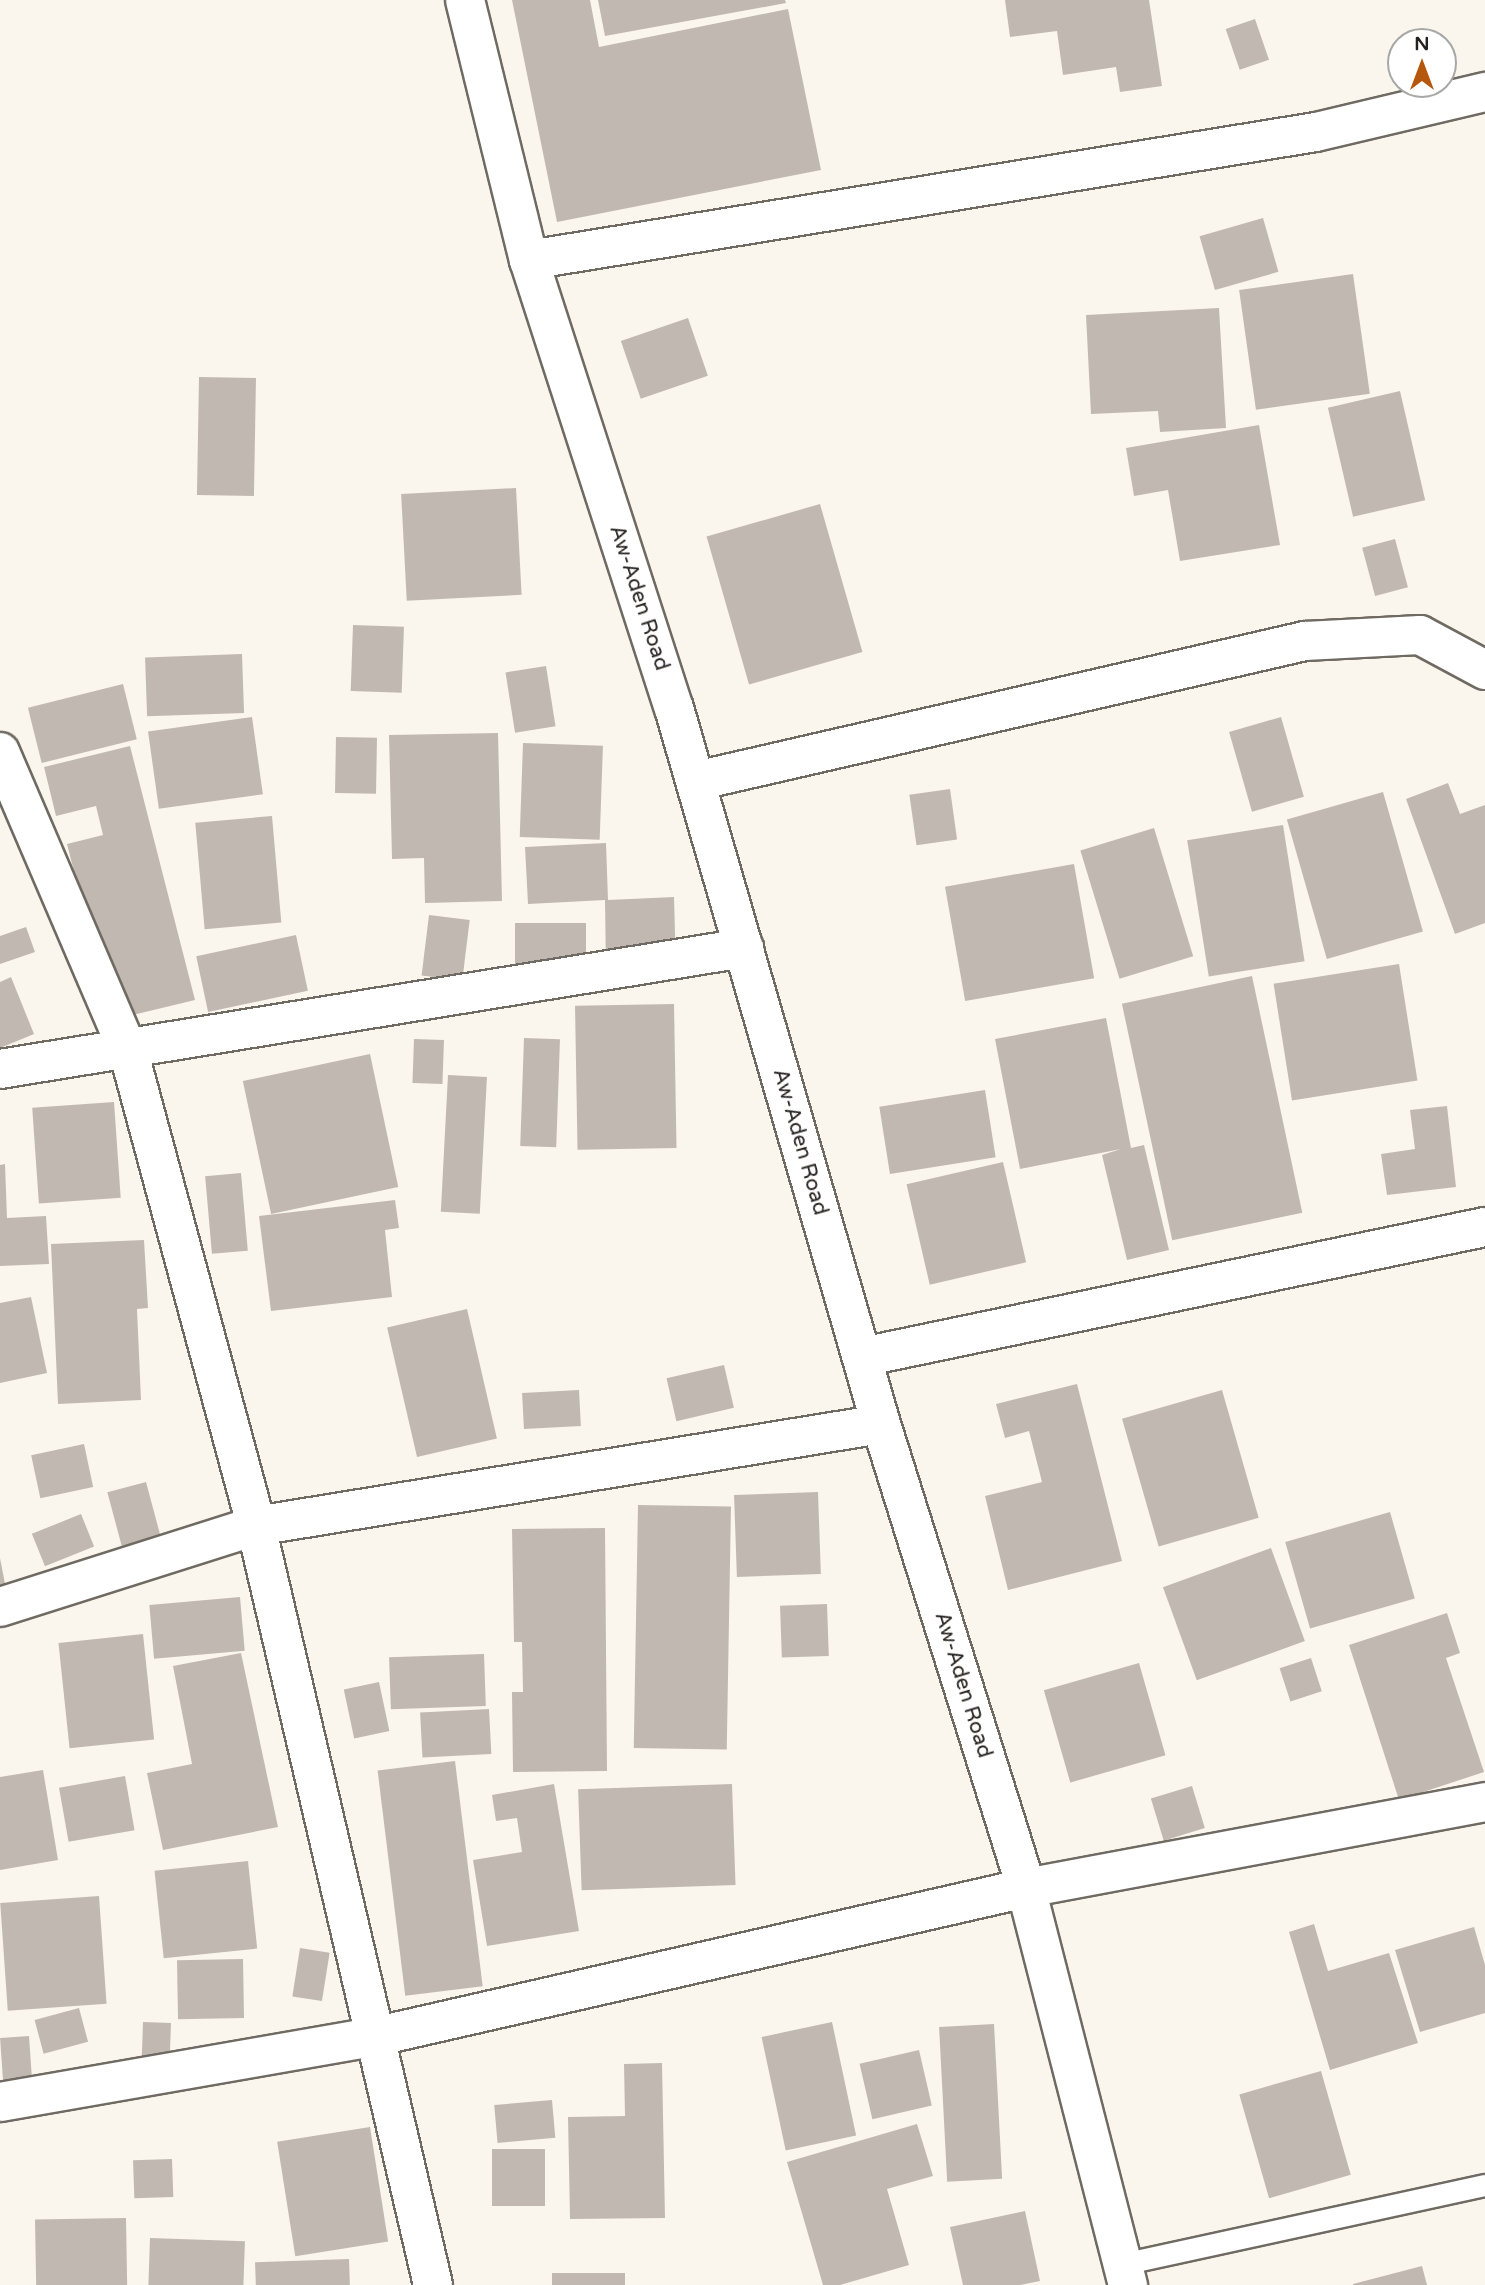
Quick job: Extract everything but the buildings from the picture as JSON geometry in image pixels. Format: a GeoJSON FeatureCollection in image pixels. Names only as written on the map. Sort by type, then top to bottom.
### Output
{"type":"FeatureCollection","features":[{"type":"Feature","properties":{"kind":"street","name":"Aw-Aden Road"},"geometry":{"type":"LineString","coordinates":[[466,0],[529,260],[696,781],[881,1424],[1026,1888],[1125,2274]]}},
{"type":"Feature","properties":{"kind":"street"},"geometry":{"type":"LineString","coordinates":[[529,260],[1316,132],[1485,92]]}},
{"type":"Feature","properties":{"kind":"street"},"geometry":{"type":"LineString","coordinates":[[696,781],[1305,641],[1420,635],[1485,670]]}},
{"type":"Feature","properties":{"kind":"street"},"geometry":{"type":"LineString","coordinates":[[0,752],[128,1050],[257,1526],[433,2285]]}},
{"type":"Feature","properties":{"kind":"street"},"geometry":{"type":"LineString","coordinates":[[0,1069],[744,948]]}},
{"type":"Feature","properties":{"kind":"street"},"geometry":{"type":"LineString","coordinates":[[862,1357],[1485,1227]]}},
{"type":"Feature","properties":{"kind":"street"},"geometry":{"type":"LineString","coordinates":[[0,1607],[257,1526],[881,1424]]}},
{"type":"Feature","properties":{"kind":"street"},"geometry":{"type":"LineString","coordinates":[[0,2102],[377,2036],[1026,1888],[1485,1802]]}},
{"type":"Feature","properties":{"kind":"lane"},"geometry":{"type":"LineString","coordinates":[[1125,2274],[1485,2185]]}}]}
